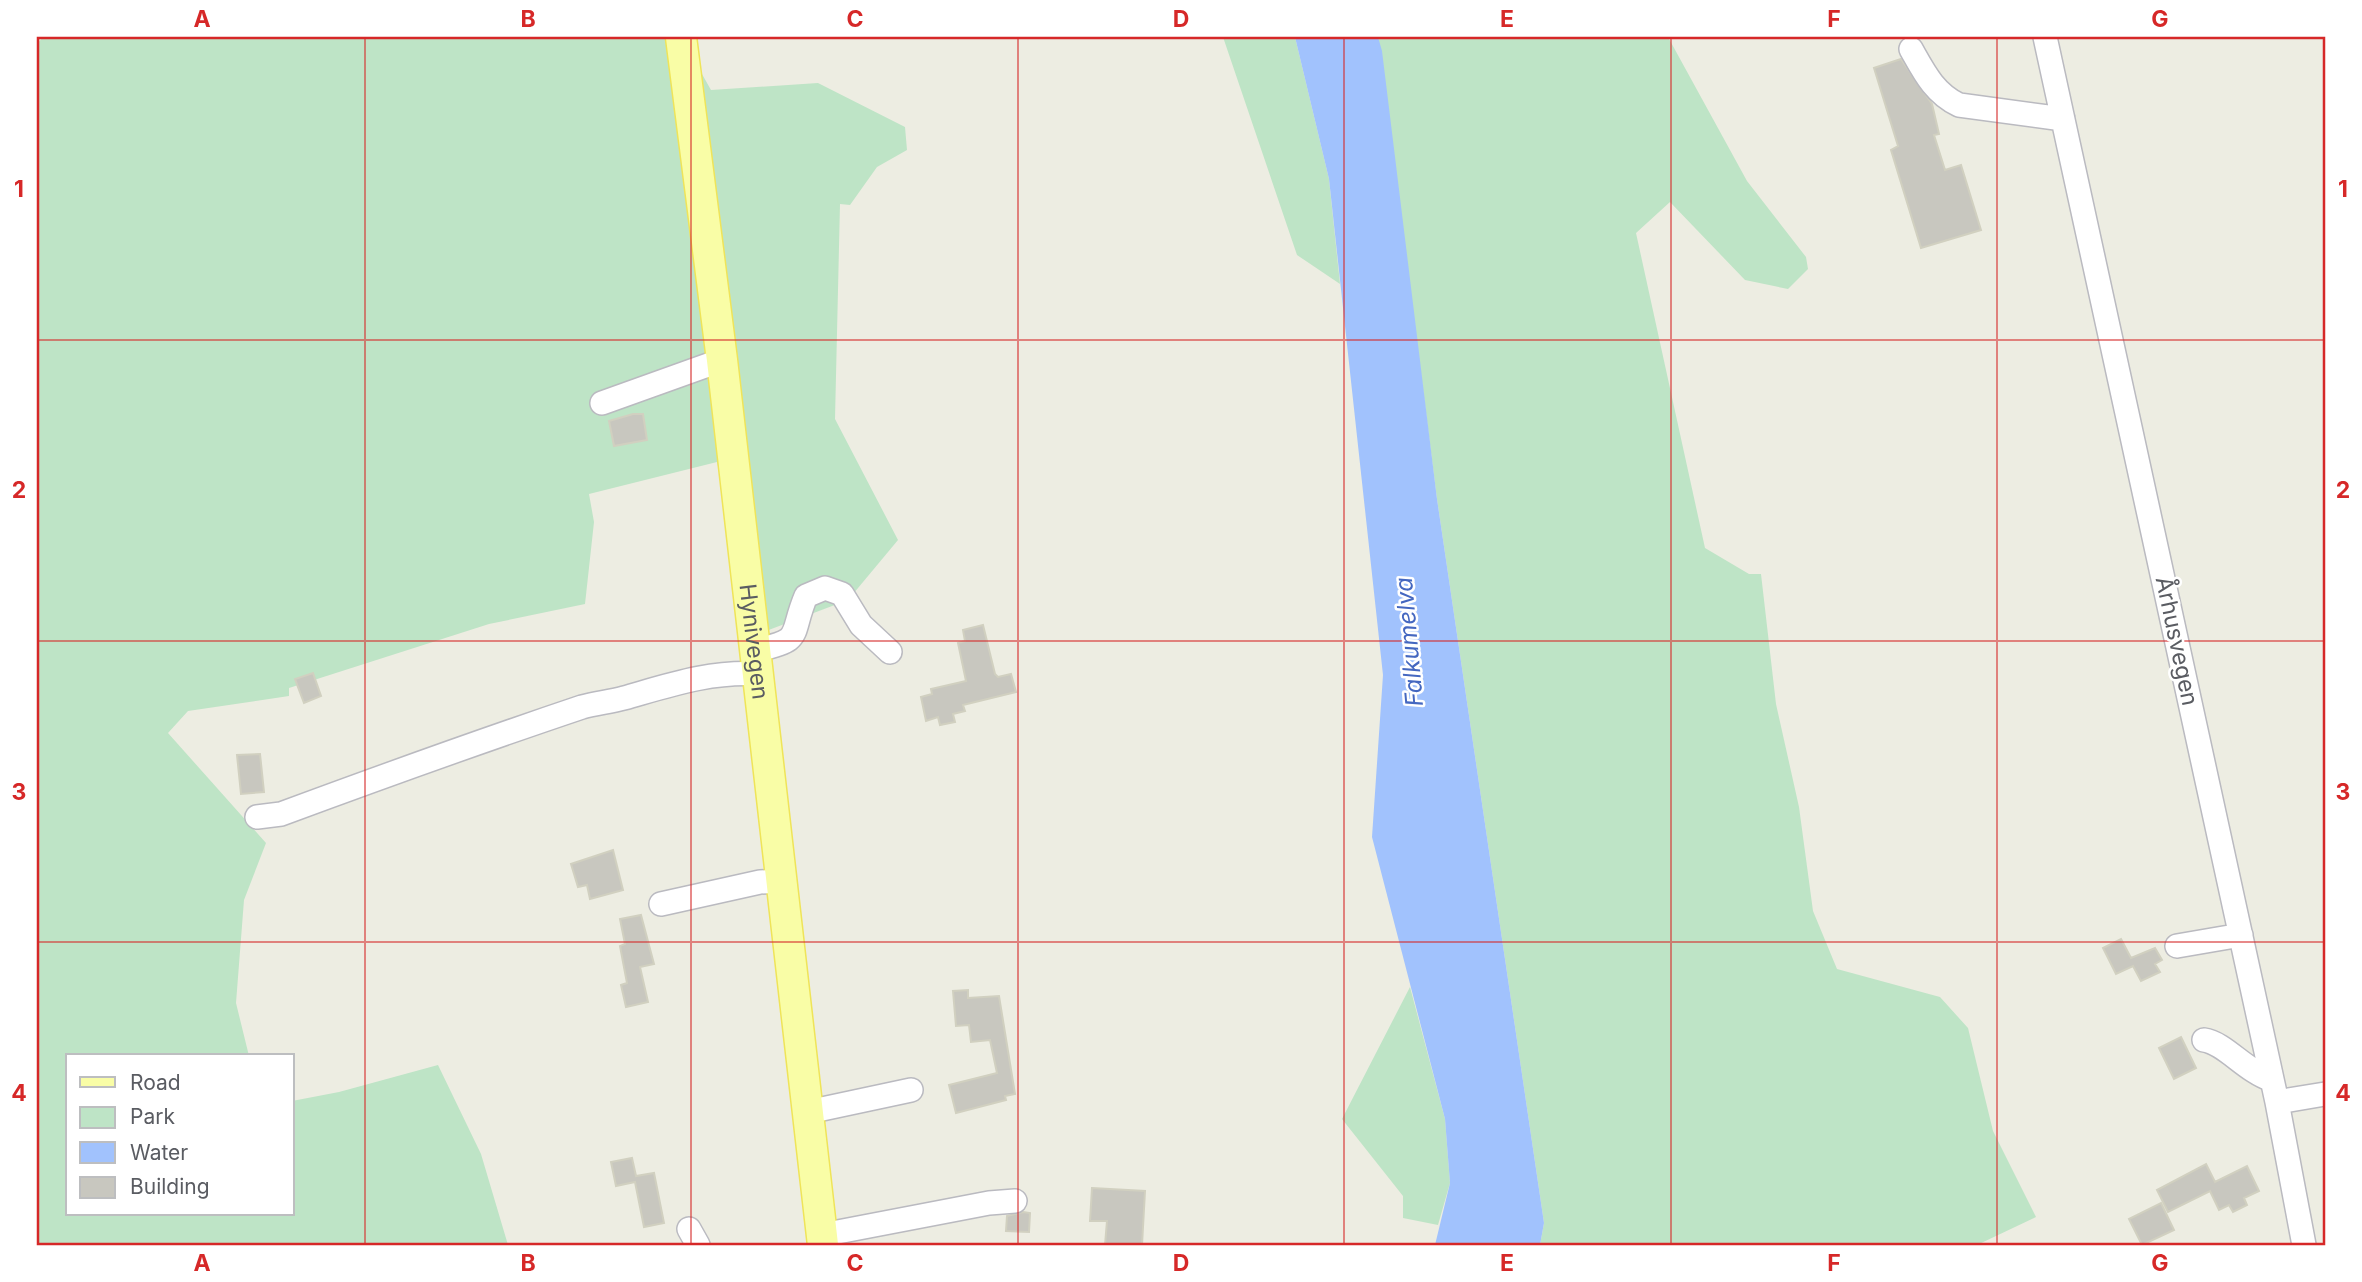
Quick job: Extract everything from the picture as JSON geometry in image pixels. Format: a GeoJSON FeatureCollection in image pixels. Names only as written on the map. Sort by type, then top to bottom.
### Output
{"type":"FeatureCollection","features":[{"type":"Feature","properties":{"kind":"main road","name":"Hynivegen"},"geometry":{"type":"LineString","coordinates":[[681,37],[722,360],[823,1240]]}},
{"type":"Feature","properties":{"kind":"street","name":"Århusvegen"},"geometry":{"type":"LineString","coordinates":[[2045,37],[2275,1091],[2275,1140],[2302,1234]]}},
{"type":"Feature","properties":{"kind":"street"},"geometry":{"type":"LineString","coordinates":[[1911,49],[1933,86],[1945,98],[1959,105],[2063,119]]}},
{"type":"Feature","properties":{"kind":"street"},"geometry":{"type":"LineString","coordinates":[[602,403],[722,360]]}},
{"type":"Feature","properties":{"kind":"street"},"geometry":{"type":"LineString","coordinates":[[257,817],[282,814],[491,737],[583,707],[623,698],[670,682],[729,672],[757,662],[795,635],[806,596],[825,588],[842,594],[861,625],[890,652]]}},
{"type":"Feature","properties":{"kind":"street"},"geometry":{"type":"LineString","coordinates":[[661,904],[760,882],[782,881]]}},
{"type":"Feature","properties":{"kind":"street"},"geometry":{"type":"LineString","coordinates":[[2177,946],[2241,935]]}},
{"type":"Feature","properties":{"kind":"street"},"geometry":{"type":"LineString","coordinates":[[2204,1040],[2213,1042],[2275,1091],[2325,1094]]}},
{"type":"Feature","properties":{"kind":"street"},"geometry":{"type":"LineString","coordinates":[[808,1112],[911,1090]]}},
{"type":"Feature","properties":{"kind":"street"},"geometry":{"type":"LineString","coordinates":[[823,1240],[972,1206],[1015,1201]]}},
{"type":"Feature","properties":{"kind":"street"},"geometry":{"type":"LineString","coordinates":[[2286,1245],[2302,1234]]}},
{"type":"Feature","properties":{"kind":"green space"},"geometry":{"type":"Polygon","coordinates":[[[43,37],[681,37],[711,90],[818,83],[905,127],[907,150],[877,167],[850,205],[840,204],[835,419],[898,540],[848,600],[758,634],[717,462],[589,494],[594,522],[585,604],[489,624],[289,688],[289,696],[188,711],[168,733],[266,843],[244,900],[236,1003],[249,1054],[66,1054],[66,1216],[294,1216],[294,1101],[339,1092],[438,1065],[481,1154],[508,1245],[37,1245],[37,44],[43,37]]]}},
{"type":"Feature","properties":{"kind":"green space"},"geometry":{"type":"Polygon","coordinates":[[[1223,37],[1295,37],[1329,179],[1340,284],[1297,255],[1223,37]]]}},
{"type":"Feature","properties":{"kind":"green space"},"geometry":{"type":"Polygon","coordinates":[[[1378,37],[1668,37],[1747,181],[1806,257],[1808,269],[1788,289],[1745,280],[1670,202],[1636,233],[1705,548],[1749,574],[1761,574],[1776,704],[1799,807],[1813,911],[1837,969],[1940,997],[1968,1028],[1993,1131],[2036,1217],[1977,1245],[1540,1245],[1544,1223],[1437,499],[1378,37]]]}},
{"type":"Feature","properties":{"kind":"green space"},"geometry":{"type":"Polygon","coordinates":[[[1410,987],[1445,1119],[1450,1183],[1438,1225],[1403,1218],[1403,1196],[1342,1119],[1410,987]]]}},
{"type":"Feature","properties":{"kind":"water","name":"Falkumelva"},"geometry":{"type":"Polygon","coordinates":[[[1295,37],[1378,37],[1382,51],[1437,499],[1544,1223],[1540,1245],[1435,1245],[1450,1183],[1445,1119],[1372,837],[1383,675],[1329,179],[1295,37]]]}},
{"type":"Feature","properties":{"kind":"building"},"geometry":{"type":"Polygon","coordinates":[[[1901,59],[1932,104],[1939,134],[1934,135],[1945,170],[1961,165],[1981,230],[1921,248],[1891,150],[1898,146],[1874,68],[1901,59]]]}},
{"type":"Feature","properties":{"kind":"building"},"geometry":{"type":"Polygon","coordinates":[[[643,414],[647,440],[614,446],[609,421],[643,414]]]}},
{"type":"Feature","properties":{"kind":"building"},"geometry":{"type":"Polygon","coordinates":[[[983,625],[995,674],[998,677],[1011,674],[1016,692],[963,705],[965,711],[953,714],[955,722],[940,725],[938,717],[926,721],[921,697],[932,694],[931,689],[966,681],[958,643],[965,641],[963,630],[983,625]]]}},
{"type":"Feature","properties":{"kind":"building"},"geometry":{"type":"Polygon","coordinates":[[[313,673],[321,696],[304,703],[295,679],[313,673]]]}},
{"type":"Feature","properties":{"kind":"building"},"geometry":{"type":"Polygon","coordinates":[[[260,754],[264,792],[241,794],[237,755],[260,754]]]}},
{"type":"Feature","properties":{"kind":"building"},"geometry":{"type":"Polygon","coordinates":[[[613,850],[623,890],[590,899],[587,885],[578,887],[571,864],[613,850]]]}},
{"type":"Feature","properties":{"kind":"building"},"geometry":{"type":"Polygon","coordinates":[[[641,915],[654,964],[640,967],[648,1002],[626,1007],[621,985],[627,983],[620,946],[625,944],[620,919],[641,915]]]}},
{"type":"Feature","properties":{"kind":"building"},"geometry":{"type":"Polygon","coordinates":[[[2121,939],[2131,958],[2155,948],[2162,960],[2155,964],[2160,972],[2141,981],[2133,966],[2116,974],[2103,948],[2121,939]]]}},
{"type":"Feature","properties":{"kind":"building"},"geometry":{"type":"Polygon","coordinates":[[[968,990],[968,998],[999,996],[1015,1094],[1005,1096],[1006,1100],[956,1113],[949,1085],[997,1073],[990,1040],[971,1042],[969,1025],[956,1026],[953,991],[968,990]]]}},
{"type":"Feature","properties":{"kind":"building"},"geometry":{"type":"Polygon","coordinates":[[[2181,1037],[2196,1068],[2174,1079],[2159,1048],[2181,1037]]]}},
{"type":"Feature","properties":{"kind":"building"},"geometry":{"type":"Polygon","coordinates":[[[632,1158],[636,1176],[654,1173],[664,1223],[644,1227],[635,1182],[616,1186],[611,1162],[632,1158]]]}},
{"type":"Feature","properties":{"kind":"building"},"geometry":{"type":"Polygon","coordinates":[[[2206,1164],[2215,1182],[2247,1166],[2259,1191],[2244,1198],[2247,1205],[2233,1212],[2229,1205],[2219,1210],[2210,1191],[2168,1212],[2157,1190],[2206,1164]]]}},
{"type":"Feature","properties":{"kind":"building"},"geometry":{"type":"Polygon","coordinates":[[[1092,1188],[1145,1191],[1142,1245],[1105,1245],[1107,1221],[1090,1221],[1092,1188]]]}},
{"type":"Feature","properties":{"kind":"building"},"geometry":{"type":"Polygon","coordinates":[[[2161,1203],[2174,1230],[2142,1245],[2129,1219],[2161,1203]]]}},
{"type":"Feature","properties":{"kind":"building"},"geometry":{"type":"Polygon","coordinates":[[[1030,1213],[1029,1232],[1006,1231],[1007,1216],[1030,1213]]]}}]}
